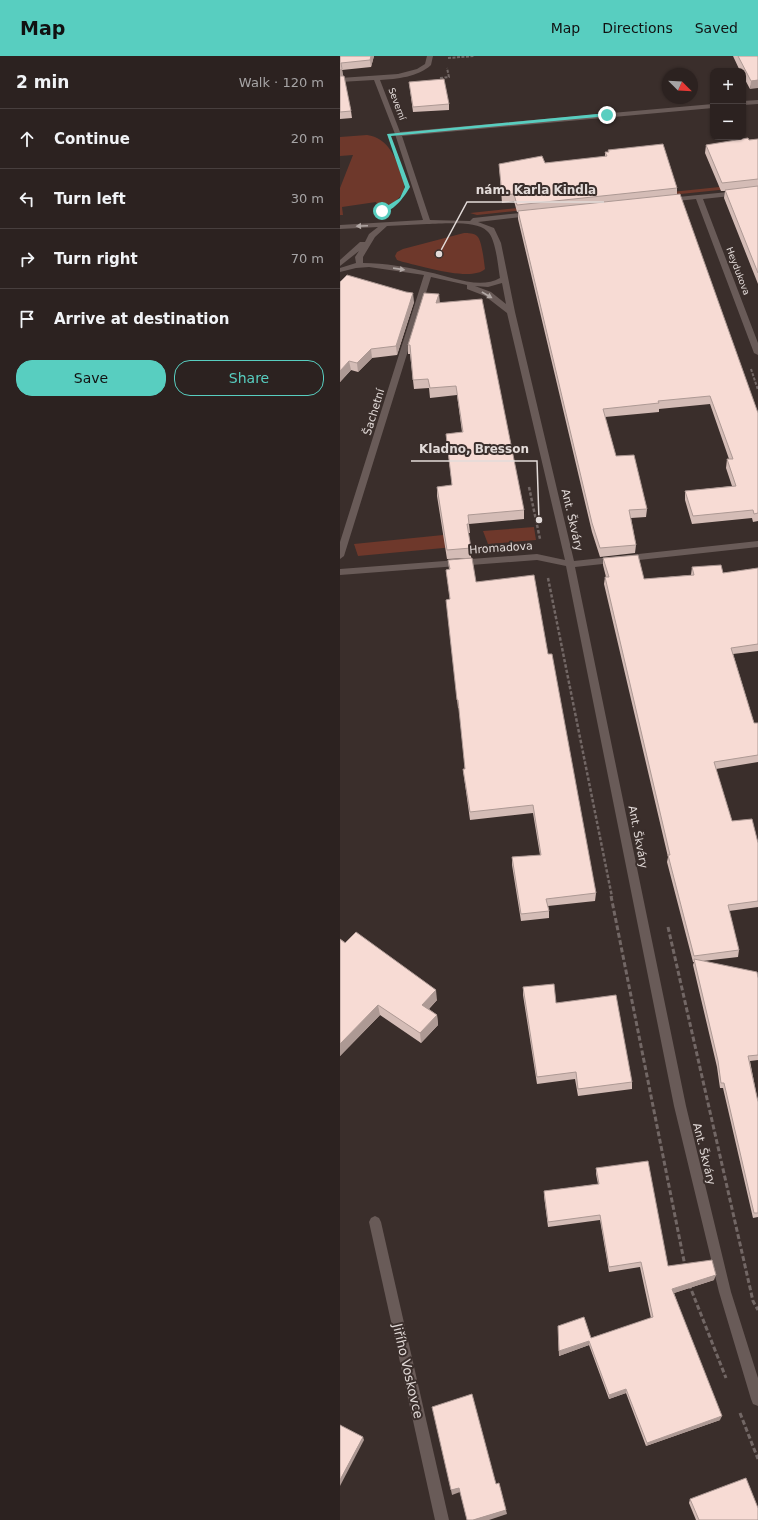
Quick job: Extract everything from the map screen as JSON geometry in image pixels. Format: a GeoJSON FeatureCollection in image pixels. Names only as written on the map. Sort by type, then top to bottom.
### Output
{"type":"FeatureCollection","features":[{"type":"Feature","properties":{"kind":"street","name":"Severní"},"geometry":{"type":"LineString","coordinates":[[427,222],[398,134],[376,77],[407,75],[418,71],[428,65],[430,56]]}},
{"type":"Feature","properties":{"kind":"street"},"geometry":{"type":"LineString","coordinates":[[340,80],[376,77]]}},
{"type":"Feature","properties":{"kind":"street"},"geometry":{"type":"LineString","coordinates":[[746,103],[758,102]]}},
{"type":"Feature","properties":{"kind":"street"},"geometry":{"type":"LineString","coordinates":[[398,134],[710,106]]}},
{"type":"Feature","properties":{"kind":"street"},"geometry":{"type":"LineString","coordinates":[[660,201],[758,190]]}},
{"type":"Feature","properties":{"kind":"street","name":"Heydukova"},"geometry":{"type":"LineString","coordinates":[[699,197],[758,353]]}},
{"type":"Feature","properties":{"kind":"street"},"geometry":{"type":"LineString","coordinates":[[340,227],[541,213]]}},
{"type":"Feature","properties":{"kind":"street"},"geometry":{"type":"LineString","coordinates":[[427,222],[480,224],[491,230],[510,216]]}},
{"type":"Feature","properties":{"kind":"street"},"geometry":{"type":"LineString","coordinates":[[340,264],[384,224]]}},
{"type":"Feature","properties":{"kind":"street","name":"Ant. Škváry"},"geometry":{"type":"LineString","coordinates":[[491,230],[497,243],[511,312],[570,564],[680,1106],[725,1292],[758,1398]]}},
{"type":"Feature","properties":{"kind":"street"},"geometry":{"type":"LineString","coordinates":[[360,264],[359,257],[372,236]]}},
{"type":"Feature","properties":{"kind":"street"},"geometry":{"type":"LineString","coordinates":[[340,270],[360,264],[428,274],[460,282],[486,285],[498,283],[504,279]]}},
{"type":"Feature","properties":{"kind":"street","name":"Šachetní"},"geometry":{"type":"LineString","coordinates":[[340,556],[428,274]]}},
{"type":"Feature","properties":{"kind":"street"},"geometry":{"type":"LineString","coordinates":[[460,282],[488,294],[511,312]]}},
{"type":"Feature","properties":{"kind":"street","name":"Hromadova"},"geometry":{"type":"LineString","coordinates":[[340,572],[536,557],[570,564],[758,544]]}},
{"type":"Feature","properties":{"kind":"street","name":"Jiřího Voskovce"},"geometry":{"type":"LineString","coordinates":[[375,1222],[442,1520]]}},
{"type":"Feature","properties":{"kind":"path"},"geometry":{"type":"LineString","coordinates":[[445,58],[475,56]]}},
{"type":"Feature","properties":{"kind":"path"},"geometry":{"type":"LineString","coordinates":[[528,484],[540,539],[537,542]]}},
{"type":"Feature","properties":{"kind":"path"},"geometry":{"type":"LineString","coordinates":[[666,919],[753,1301],[758,1310]]}},
{"type":"Feature","properties":{"kind":"shaded area"},"geometry":{"type":"Polygon","coordinates":[[[367,135],[380,140],[390,149],[394,155],[404,182],[404,190],[397,200],[379,210],[376,202],[342,207],[343,215],[340,215],[340,188],[353,155],[340,156],[340,137],[367,135]]]}},
{"type":"Feature","properties":{"kind":"shaded area"},"geometry":{"type":"Polygon","coordinates":[[[758,183],[758,186],[477,215],[470,213],[758,183]]]}},
{"type":"Feature","properties":{"kind":"shaded area"},"geometry":{"type":"Polygon","coordinates":[[[464,233],[471,233],[479,238],[485,269],[478,273],[458,274],[446,272],[403,262],[397,260],[395,256],[397,252],[403,249],[464,233]]]}},
{"type":"Feature","properties":{"kind":"shaded area"},"geometry":{"type":"Polygon","coordinates":[[[534,527],[536,540],[488,544],[483,531],[534,527]]]}},
{"type":"Feature","properties":{"kind":"shaded area"},"geometry":{"type":"Polygon","coordinates":[[[453,534],[454,547],[358,556],[354,544],[453,534]]]}},
{"type":"Feature","properties":{"kind":"building"},"geometry":{"type":"Polygon","coordinates":[[[340,56],[371,56],[370,60],[341,63],[342,69],[340,70],[340,56]]]}},
{"type":"Feature","properties":{"kind":"building"},"geometry":{"type":"Polygon","coordinates":[[[738,56],[758,56],[758,80],[751,81],[746,71],[746,68],[744,68],[738,56]]]}},
{"type":"Feature","properties":{"kind":"building"},"geometry":{"type":"Polygon","coordinates":[[[340,76],[344,76],[351,111],[340,112],[340,76]]]}},
{"type":"Feature","properties":{"kind":"building"},"geometry":{"type":"Polygon","coordinates":[[[444,79],[449,104],[413,107],[409,82],[444,79]]]}},
{"type":"Feature","properties":{"kind":"building"},"geometry":{"type":"Polygon","coordinates":[[[748,138],[749,140],[758,139],[758,179],[722,183],[706,145],[736,140],[746,140],[748,138]]]}},
{"type":"Feature","properties":{"kind":"building"},"geometry":{"type":"Polygon","coordinates":[[[663,144],[677,188],[517,205],[514,194],[502,195],[499,164],[542,156],[545,163],[607,156],[605,152],[609,152],[608,150],[663,144]]]}},
{"type":"Feature","properties":{"kind":"building"},"geometry":{"type":"Polygon","coordinates":[[[758,186],[758,273],[725,190],[758,186]]]}},
{"type":"Feature","properties":{"kind":"building"},"geometry":{"type":"Polygon","coordinates":[[[680,194],[758,413],[758,513],[754,514],[753,510],[693,516],[685,491],[736,486],[727,459],[733,459],[710,396],[658,401],[659,403],[603,409],[616,456],[634,455],[647,509],[629,510],[636,545],[600,548],[592,523],[518,211],[680,194]]]}},
{"type":"Feature","properties":{"kind":"building"},"geometry":{"type":"Polygon","coordinates":[[[347,275],[413,293],[396,346],[371,349],[357,363],[349,361],[340,371],[340,282],[347,275]]]}},
{"type":"Feature","properties":{"kind":"building"},"geometry":{"type":"Polygon","coordinates":[[[424,293],[439,294],[436,303],[482,299],[524,510],[468,515],[469,524],[467,524],[471,548],[447,550],[437,487],[452,485],[446,434],[463,432],[456,386],[430,388],[428,379],[413,380],[410,345],[408,345],[424,293]]]}},
{"type":"Feature","properties":{"kind":"building"},"geometry":{"type":"Polygon","coordinates":[[[638,555],[644,579],[694,575],[692,567],[721,565],[723,573],[758,568],[758,644],[731,648],[754,723],[758,723],[758,755],[714,762],[732,821],[752,819],[758,843],[758,901],[728,905],[739,950],[694,956],[668,855],[670,855],[605,577],[609,577],[603,558],[638,555]]]}},
{"type":"Feature","properties":{"kind":"building"},"geometry":{"type":"Polygon","coordinates":[[[472,558],[476,582],[534,575],[548,654],[552,654],[596,893],[546,899],[549,911],[521,914],[512,857],[541,855],[533,805],[470,812],[463,769],[465,769],[446,600],[450,599],[446,570],[450,569],[448,560],[472,558]]]}},
{"type":"Feature","properties":{"kind":"building"},"geometry":{"type":"Polygon","coordinates":[[[356,932],[436,990],[422,1005],[437,1015],[420,1033],[378,1005],[340,1044],[340,939],[345,943],[356,932]]]}},
{"type":"Feature","properties":{"kind":"building"},"geometry":{"type":"Polygon","coordinates":[[[694,959],[757,972],[758,1055],[748,1056],[758,1102],[758,1213],[754,1213],[724,1083],[721,1083],[718,1061],[694,959]]]}},
{"type":"Feature","properties":{"kind":"building"},"geometry":{"type":"Polygon","coordinates":[[[554,984],[556,1003],[616,995],[632,1082],[578,1089],[576,1072],[537,1077],[523,987],[554,984]]]}},
{"type":"Feature","properties":{"kind":"building"},"geometry":{"type":"Polygon","coordinates":[[[648,1161],[668,1266],[712,1260],[716,1275],[672,1289],[722,1416],[647,1443],[626,1389],[609,1395],[589,1341],[559,1351],[558,1326],[584,1317],[591,1338],[653,1317],[641,1262],[609,1267],[600,1215],[548,1222],[544,1191],[599,1184],[596,1168],[648,1161]]]}},
{"type":"Feature","properties":{"kind":"building"},"geometry":{"type":"Polygon","coordinates":[[[472,1394],[496,1484],[499,1483],[506,1510],[473,1520],[467,1520],[459,1488],[451,1490],[432,1407],[472,1394]]]}},
{"type":"Feature","properties":{"kind":"building"},"geometry":{"type":"Polygon","coordinates":[[[340,1425],[363,1437],[340,1480],[340,1425]]]}},
{"type":"Feature","properties":{"kind":"building"},"geometry":{"type":"Polygon","coordinates":[[[746,1478],[758,1508],[758,1520],[699,1520],[690,1499],[746,1478]]]}},
{"type":"Feature","properties":{"kind":"place","name":"nám. Karla Kindla"},"geometry":{"type":"Point","coordinates":[439,254]}},
{"type":"Feature","properties":{"kind":"place","name":"Kladno, Bresson"},"geometry":{"type":"Point","coordinates":[539,520]}},
{"type":"Feature","properties":{"kind":"route"},"geometry":{"type":"LineString","coordinates":[[382,211],[397,203],[402,199],[407,191],[399,162],[388,135],[607,115]]}}]}
